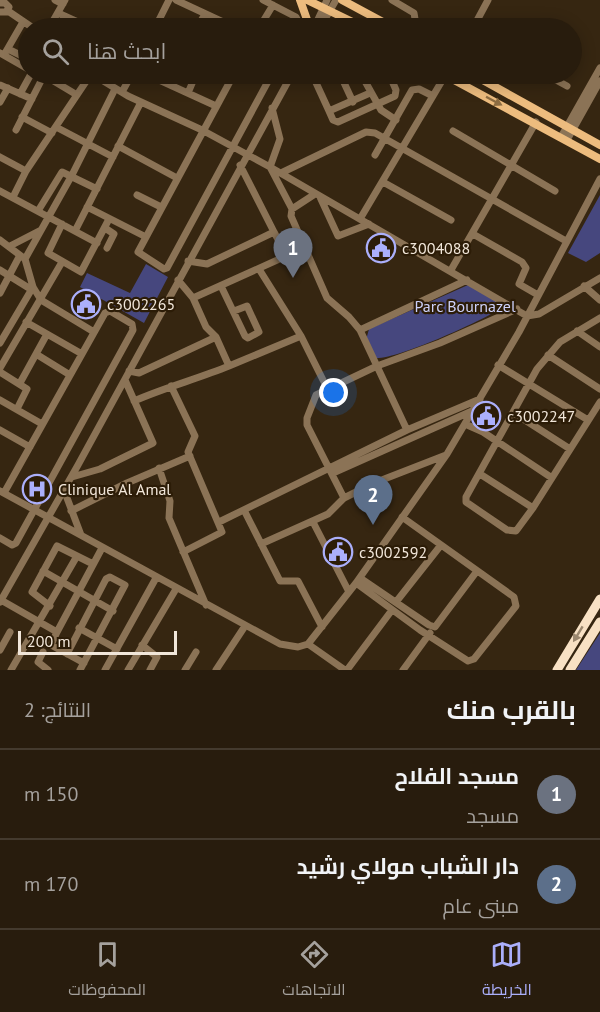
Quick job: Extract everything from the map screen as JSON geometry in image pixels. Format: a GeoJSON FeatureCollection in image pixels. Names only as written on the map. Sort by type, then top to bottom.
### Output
{"type":"FeatureCollection","features":[{"type":"Feature","properties":{"kind":"highway"},"geometry":{"type":"LineString","coordinates":[[556,670],[600,599]]}},
{"type":"Feature","properties":{"kind":"highway"},"geometry":{"type":"LineString","coordinates":[[570,670],[600,622]]}},
{"type":"Feature","properties":{"kind":"main road"},"geometry":{"type":"LineString","coordinates":[[300,0],[308,18]]}},
{"type":"Feature","properties":{"kind":"main road"},"geometry":{"type":"LineString","coordinates":[[307,0],[327,6],[346,18]]}},
{"type":"Feature","properties":{"kind":"main road"},"geometry":{"type":"LineString","coordinates":[[342,0],[375,18]]}},
{"type":"Feature","properties":{"kind":"main road"},"geometry":{"type":"LineString","coordinates":[[464,84],[600,159]]}},
{"type":"Feature","properties":{"kind":"main road"},"geometry":{"type":"LineString","coordinates":[[490,84],[600,146]]}},
{"type":"Feature","properties":{"kind":"street"},"geometry":{"type":"LineString","coordinates":[[55,0],[64,2],[55,18]]}},
{"type":"Feature","properties":{"kind":"street"},"geometry":{"type":"LineString","coordinates":[[160,18],[169,0]]}},
{"type":"Feature","properties":{"kind":"street"},"geometry":{"type":"LineString","coordinates":[[176,0],[212,18]]}},
{"type":"Feature","properties":{"kind":"street"},"geometry":{"type":"LineString","coordinates":[[263,0],[297,18]]}},
{"type":"Feature","properties":{"kind":"street"},"geometry":{"type":"LineString","coordinates":[[327,6],[336,0]]}},
{"type":"Feature","properties":{"kind":"street"},"geometry":{"type":"LineString","coordinates":[[392,0],[414,13],[415,18]]}},
{"type":"Feature","properties":{"kind":"street"},"geometry":{"type":"LineString","coordinates":[[478,18],[488,0]]}},
{"type":"Feature","properties":{"kind":"street"},"geometry":{"type":"LineString","coordinates":[[265,18],[273,5]]}},
{"type":"Feature","properties":{"kind":"street"},"geometry":{"type":"LineString","coordinates":[[5,6],[18,18]]}},
{"type":"Feature","properties":{"kind":"street"},"geometry":{"type":"LineString","coordinates":[[58,13],[69,18]]}},
{"type":"Feature","properties":{"kind":"street"},"geometry":{"type":"LineString","coordinates":[[18,30],[4,52],[18,62]]}},
{"type":"Feature","properties":{"kind":"street"},"geometry":{"type":"LineString","coordinates":[[595,90],[600,68]]}},
{"type":"Feature","properties":{"kind":"street"},"geometry":{"type":"LineString","coordinates":[[564,138],[600,81]]}},
{"type":"Feature","properties":{"kind":"street"},"geometry":{"type":"LineString","coordinates":[[20,93],[25,84]]}},
{"type":"Feature","properties":{"kind":"street"},"geometry":{"type":"LineString","coordinates":[[16,130],[39,84]]}},
{"type":"Feature","properties":{"kind":"street"},"geometry":{"type":"LineString","coordinates":[[59,84],[77,95]]}},
{"type":"Feature","properties":{"kind":"street"},"geometry":{"type":"LineString","coordinates":[[13,197],[26,171],[77,95],[87,84]]}},
{"type":"Feature","properties":{"kind":"street"},"geometry":{"type":"LineString","coordinates":[[109,84],[270,166],[527,316],[539,314],[600,278]]}},
{"type":"Feature","properties":{"kind":"street"},"geometry":{"type":"LineString","coordinates":[[0,293],[40,230],[123,84]]}},
{"type":"Feature","properties":{"kind":"street"},"geometry":{"type":"LineString","coordinates":[[168,84],[216,106]]}},
{"type":"Feature","properties":{"kind":"street"},"geometry":{"type":"LineString","coordinates":[[188,93],[192,84]]}},
{"type":"Feature","properties":{"kind":"street"},"geometry":{"type":"LineString","coordinates":[[228,84],[138,254],[166,269],[267,84]]}},
{"type":"Feature","properties":{"kind":"street"},"geometry":{"type":"LineString","coordinates":[[57,632],[1,601],[47,517],[72,477],[286,84]]}},
{"type":"Feature","properties":{"kind":"street"},"geometry":{"type":"LineString","coordinates":[[317,84],[333,120],[339,122],[394,96],[396,90],[393,84]]}},
{"type":"Feature","properties":{"kind":"street"},"geometry":{"type":"LineString","coordinates":[[345,84],[353,102]]}},
{"type":"Feature","properties":{"kind":"street"},"geometry":{"type":"LineString","coordinates":[[366,84],[376,104],[384,113],[396,120]]}},
{"type":"Feature","properties":{"kind":"street"},"geometry":{"type":"LineString","coordinates":[[360,219],[440,84]]}},
{"type":"Feature","properties":{"kind":"street"},"geometry":{"type":"LineString","coordinates":[[563,84],[567,86]]}},
{"type":"Feature","properties":{"kind":"street"},"geometry":{"type":"LineString","coordinates":[[0,85],[32,99]]}},
{"type":"Feature","properties":{"kind":"street"},"geometry":{"type":"LineString","coordinates":[[0,102],[8,88]]}},
{"type":"Feature","properties":{"kind":"street"},"geometry":{"type":"LineString","coordinates":[[375,155],[412,90],[419,89],[433,96]]}},
{"type":"Feature","properties":{"kind":"street"},"geometry":{"type":"LineString","coordinates":[[329,111],[370,93]]}},
{"type":"Feature","properties":{"kind":"street"},"geometry":{"type":"LineString","coordinates":[[75,231],[141,102]]}},
{"type":"Feature","properties":{"kind":"street"},"geometry":{"type":"LineString","coordinates":[[272,108],[280,139],[270,166],[292,209],[291,216],[304,248],[327,298],[349,316],[360,330],[407,430]]}},
{"type":"Feature","properties":{"kind":"street"},"geometry":{"type":"LineString","coordinates":[[22,117],[88,144],[113,157]]}},
{"type":"Feature","properties":{"kind":"street"},"geometry":{"type":"LineString","coordinates":[[451,270],[536,122]]}},
{"type":"Feature","properties":{"kind":"street"},"geometry":{"type":"LineString","coordinates":[[453,131],[555,191]]}},
{"type":"Feature","properties":{"kind":"street"},"geometry":{"type":"LineString","coordinates":[[281,173],[366,132],[386,139],[566,241]]}},
{"type":"Feature","properties":{"kind":"street"},"geometry":{"type":"LineString","coordinates":[[118,146],[177,178]]}},
{"type":"Feature","properties":{"kind":"street"},"geometry":{"type":"LineString","coordinates":[[0,157],[26,171]]}},
{"type":"Feature","properties":{"kind":"street"},"geometry":{"type":"LineString","coordinates":[[240,165],[287,256]]}},
{"type":"Feature","properties":{"kind":"street"},"geometry":{"type":"LineString","coordinates":[[38,211],[58,175],[65,172],[97,189]]}},
{"type":"Feature","properties":{"kind":"street"},"geometry":{"type":"LineString","coordinates":[[0,538],[14,544],[35,510],[134,327],[107,311],[2,492],[35,510],[47,517],[81,535],[244,626],[290,647],[308,644],[358,581],[447,454],[527,316],[600,180]]}},
{"type":"Feature","properties":{"kind":"street"},"geometry":{"type":"LineString","coordinates":[[383,182],[451,220]]}},
{"type":"Feature","properties":{"kind":"street"},"geometry":{"type":"LineString","coordinates":[[0,191],[97,243]]}},
{"type":"Feature","properties":{"kind":"street"},"geometry":{"type":"LineString","coordinates":[[137,195],[161,207]]}},
{"type":"Feature","properties":{"kind":"street"},"geometry":{"type":"LineString","coordinates":[[292,209],[318,195]]}},
{"type":"Feature","properties":{"kind":"street"},"geometry":{"type":"LineString","coordinates":[[318,195],[338,236],[369,224]]}},
{"type":"Feature","properties":{"kind":"street"},"geometry":{"type":"LineString","coordinates":[[87,207],[146,237]]}},
{"type":"Feature","properties":{"kind":"street"},"geometry":{"type":"LineString","coordinates":[[62,224],[48,253],[81,272],[109,219]]}},
{"type":"Feature","properties":{"kind":"street"},"geometry":{"type":"LineString","coordinates":[[105,228],[114,234],[107,248]]}},
{"type":"Feature","properties":{"kind":"street"},"geometry":{"type":"LineString","coordinates":[[10,246],[40,230]]}},
{"type":"Feature","properties":{"kind":"street"},"geometry":{"type":"LineString","coordinates":[[188,261],[207,264],[274,232]]}},
{"type":"Feature","properties":{"kind":"street"},"geometry":{"type":"LineString","coordinates":[[473,234],[522,262],[526,268],[519,284],[538,296]]}},
{"type":"Feature","properties":{"kind":"street"},"geometry":{"type":"LineString","coordinates":[[0,240],[23,257],[32,288],[41,300],[94,332]]}},
{"type":"Feature","properties":{"kind":"street"},"geometry":{"type":"LineString","coordinates":[[193,298],[304,248]]}},
{"type":"Feature","properties":{"kind":"street"},"geometry":{"type":"LineString","coordinates":[[17,409],[27,391],[20,383],[0,370],[62,262]]}},
{"type":"Feature","properties":{"kind":"street"},"geometry":{"type":"LineString","coordinates":[[259,268],[301,336],[327,388]]}},
{"type":"Feature","properties":{"kind":"street"},"geometry":{"type":"LineString","coordinates":[[0,270],[32,288]]}},
{"type":"Feature","properties":{"kind":"street"},"geometry":{"type":"LineString","coordinates":[[178,280],[193,298],[206,327],[216,337],[229,366]]}},
{"type":"Feature","properties":{"kind":"street"},"geometry":{"type":"LineString","coordinates":[[360,330],[468,280]]}},
{"type":"Feature","properties":{"kind":"street"},"geometry":{"type":"LineString","coordinates":[[221,286],[246,337],[259,332],[247,306],[234,311]]}},
{"type":"Feature","properties":{"kind":"street"},"geometry":{"type":"LineString","coordinates":[[584,286],[600,300]]}},
{"type":"Feature","properties":{"kind":"street"},"geometry":{"type":"LineString","coordinates":[[0,343],[32,288]]}},
{"type":"Feature","properties":{"kind":"street"},"geometry":{"type":"LineString","coordinates":[[344,498],[307,425],[307,418],[316,395],[377,366],[424,350],[517,309]]}},
{"type":"Feature","properties":{"kind":"street"},"geometry":{"type":"LineString","coordinates":[[600,318],[560,342],[548,355],[466,497],[466,502],[502,528],[516,531],[600,402]]}},
{"type":"Feature","properties":{"kind":"street"},"geometry":{"type":"LineString","coordinates":[[26,322],[82,354]]}},
{"type":"Feature","properties":{"kind":"street"},"geometry":{"type":"LineString","coordinates":[[577,331],[600,347]]}},
{"type":"Feature","properties":{"kind":"street"},"geometry":{"type":"LineString","coordinates":[[20,383],[47,334]]}},
{"type":"Feature","properties":{"kind":"street"},"geometry":{"type":"LineString","coordinates":[[134,401],[171,386],[187,383],[301,336]]}},
{"type":"Feature","properties":{"kind":"street"},"geometry":{"type":"LineString","coordinates":[[129,371],[138,373],[216,337]]}},
{"type":"Feature","properties":{"kind":"street"},"geometry":{"type":"LineString","coordinates":[[36,354],[70,375]]}},
{"type":"Feature","properties":{"kind":"street"},"geometry":{"type":"LineString","coordinates":[[548,355],[600,389]]}},
{"type":"Feature","properties":{"kind":"street"},"geometry":{"type":"LineString","coordinates":[[498,365],[588,420]]}},
{"type":"Feature","properties":{"kind":"street"},"geometry":{"type":"LineString","coordinates":[[72,477],[100,469],[151,445],[153,440],[125,380]]}},
{"type":"Feature","properties":{"kind":"street"},"geometry":{"type":"LineString","coordinates":[[171,386],[195,436],[187,449],[222,534],[183,552]]}},
{"type":"Feature","properties":{"kind":"street"},"geometry":{"type":"LineString","coordinates":[[331,470],[407,430],[480,399]]}},
{"type":"Feature","properties":{"kind":"street"},"geometry":{"type":"LineString","coordinates":[[0,400],[42,424]]}},
{"type":"Feature","properties":{"kind":"street"},"geometry":{"type":"LineString","coordinates":[[219,522],[331,470],[472,411]]}},
{"type":"Feature","properties":{"kind":"street"},"geometry":{"type":"LineString","coordinates":[[514,412],[570,449]]}},
{"type":"Feature","properties":{"kind":"street"},"geometry":{"type":"LineString","coordinates":[[465,424],[552,478]]}},
{"type":"Feature","properties":{"kind":"street"},"geometry":{"type":"LineString","coordinates":[[0,430],[30,447]]}},
{"type":"Feature","properties":{"kind":"street"},"geometry":{"type":"LineString","coordinates":[[261,544],[332,512],[344,498],[374,483],[447,454]]}},
{"type":"Feature","properties":{"kind":"street"},"geometry":{"type":"LineString","coordinates":[[71,511],[159,468],[190,456]]}},
{"type":"Feature","properties":{"kind":"street"},"geometry":{"type":"LineString","coordinates":[[159,468],[171,501],[169,518],[206,605]]}},
{"type":"Feature","properties":{"kind":"street"},"geometry":{"type":"LineString","coordinates":[[480,474],[533,508]]}},
{"type":"Feature","properties":{"kind":"street"},"geometry":{"type":"LineString","coordinates":[[64,490],[81,535]]}},
{"type":"Feature","properties":{"kind":"street"},"geometry":{"type":"LineString","coordinates":[[244,510],[280,581],[298,581],[322,627]]}},
{"type":"Feature","properties":{"kind":"street"},"geometry":{"type":"LineString","coordinates":[[358,581],[393,610],[471,661],[516,606],[514,597],[402,517]]}},
{"type":"Feature","properties":{"kind":"street"},"geometry":{"type":"LineString","coordinates":[[313,522],[349,592]]}},
{"type":"Feature","properties":{"kind":"street"},"geometry":{"type":"LineString","coordinates":[[396,602],[441,545]]}},
{"type":"Feature","properties":{"kind":"street"},"geometry":{"type":"LineString","coordinates":[[50,606],[32,594],[57,546],[93,564]]}},
{"type":"Feature","properties":{"kind":"street"},"geometry":{"type":"LineString","coordinates":[[67,654],[107,577],[125,585],[82,667],[67,654],[51,645],[102,548]]}},
{"type":"Feature","properties":{"kind":"street"},"geometry":{"type":"LineString","coordinates":[[11,670],[77,556]]}},
{"type":"Feature","properties":{"kind":"street"},"geometry":{"type":"LineString","coordinates":[[43,571],[113,611]]}},
{"type":"Feature","properties":{"kind":"street"},"geometry":{"type":"LineString","coordinates":[[403,670],[477,571]]}},
{"type":"Feature","properties":{"kind":"street"},"geometry":{"type":"LineString","coordinates":[[105,670],[156,578]]}},
{"type":"Feature","properties":{"kind":"street"},"geometry":{"type":"LineString","coordinates":[[358,581],[396,602],[429,626],[435,627]]}},
{"type":"Feature","properties":{"kind":"street"},"geometry":{"type":"LineString","coordinates":[[128,670],[176,589]]}},
{"type":"Feature","properties":{"kind":"street"},"geometry":{"type":"LineString","coordinates":[[308,644],[346,670],[393,610]]}},
{"type":"Feature","properties":{"kind":"street"},"geometry":{"type":"LineString","coordinates":[[216,670],[244,626]]}},
{"type":"Feature","properties":{"kind":"street"},"geometry":{"type":"LineString","coordinates":[[79,628],[117,649]]}},
{"type":"Feature","properties":{"kind":"street"},"geometry":{"type":"LineString","coordinates":[[0,650],[10,632]]}},
{"type":"Feature","properties":{"kind":"street"},"geometry":{"type":"LineString","coordinates":[[142,645],[157,657],[150,670]]}},
{"type":"Feature","properties":{"kind":"street"},"geometry":{"type":"LineString","coordinates":[[43,652],[38,662],[48,670]]}},
{"type":"Feature","properties":{"kind":"street"},"geometry":{"type":"LineString","coordinates":[[185,670],[196,652]]}},
{"type":"Feature","properties":{"kind":"green space"},"geometry":{"type":"Polygon","coordinates":[[[600,195],[600,253],[586,262],[568,253],[600,195]]]}},
{"type":"Feature","properties":{"kind":"green space"},"geometry":{"type":"Polygon","coordinates":[[[146,264],[168,277],[144,323],[80,287],[87,273],[130,293],[146,264]]]}},
{"type":"Feature","properties":{"kind":"green space","name":"Parc Bournazel"},"geometry":{"type":"Polygon","coordinates":[[[468,285],[505,306],[461,329],[420,346],[401,353],[374,358],[366,340],[369,329],[468,285]]]}},
{"type":"Feature","properties":{"kind":"green space"},"geometry":{"type":"Polygon","coordinates":[[[600,633],[600,670],[576,670],[600,633]]]}},
{"type":"Feature","properties":{"kind":"place","name":"c3004088"},"geometry":{"type":"Point","coordinates":[381,248]}},
{"type":"Feature","properties":{"kind":"place","name":"مسجد الفلاح"},"geometry":{"type":"Point","coordinates":[293,278]}},
{"type":"Feature","properties":{"kind":"place","name":"c3002265"},"geometry":{"type":"Point","coordinates":[86,304]}},
{"type":"Feature","properties":{"kind":"place","name":"c3002247"},"geometry":{"type":"Point","coordinates":[486,416]}},
{"type":"Feature","properties":{"kind":"place","name":"Clinique Al Amal"},"geometry":{"type":"Point","coordinates":[37,489]}},
{"type":"Feature","properties":{"kind":"place","name":"دار الشباب مولاي رشيد"},"geometry":{"type":"Point","coordinates":[373,525]}},
{"type":"Feature","properties":{"kind":"place","name":"c3002592"},"geometry":{"type":"Point","coordinates":[338,552]}}]}
